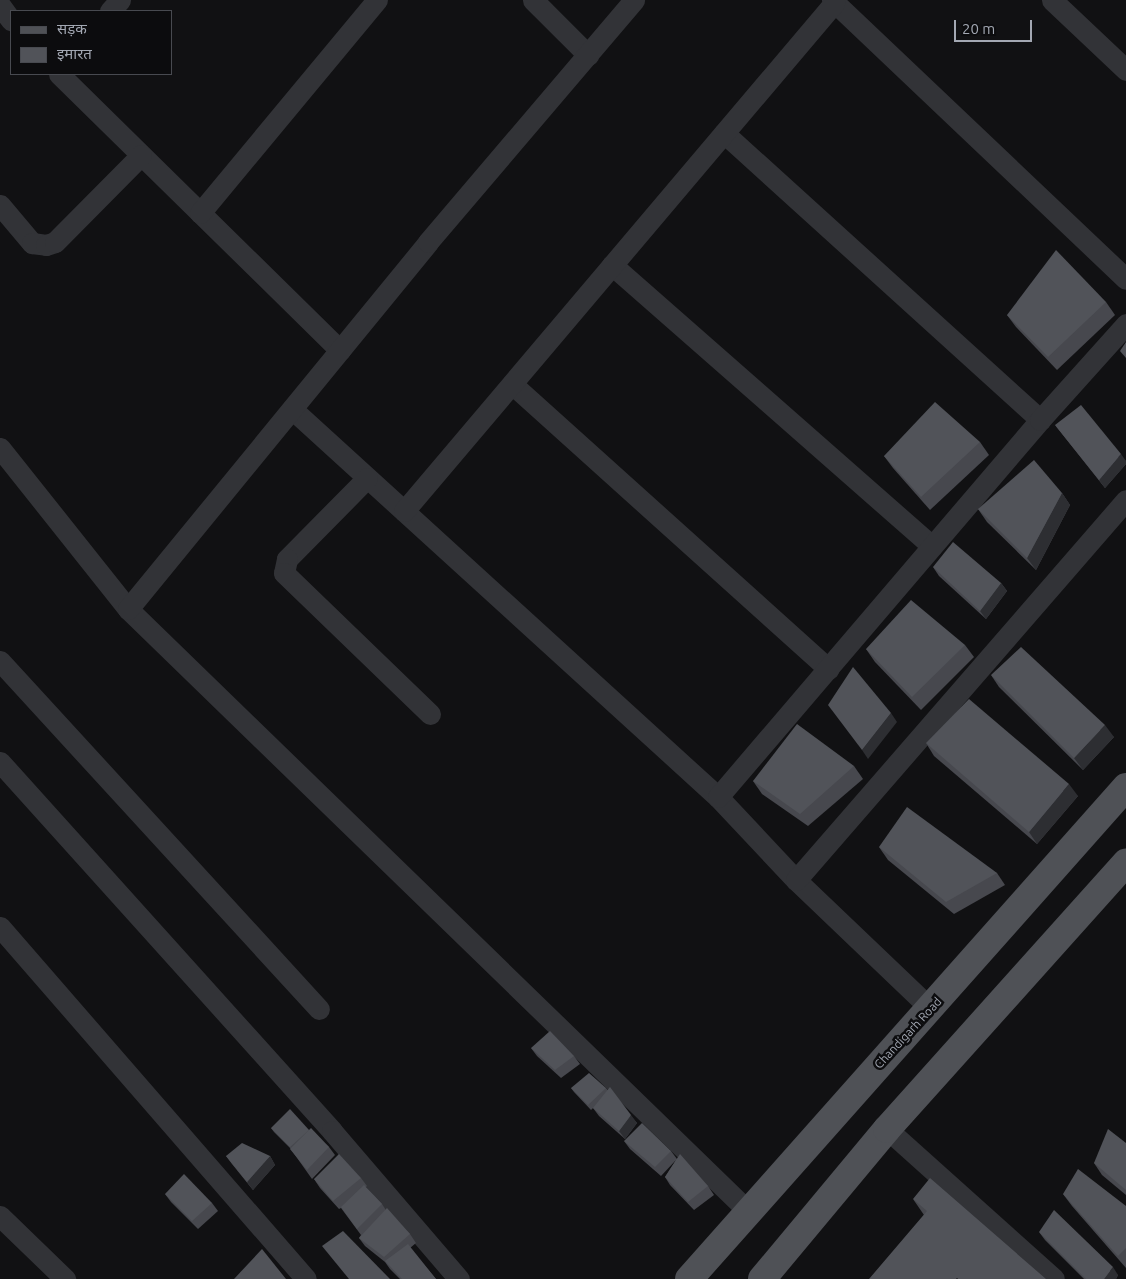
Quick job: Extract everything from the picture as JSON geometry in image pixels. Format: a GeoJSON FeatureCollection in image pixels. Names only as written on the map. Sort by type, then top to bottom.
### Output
{"type":"FeatureCollection","features":[{"type":"Feature","properties":{"kind":"main road","name":"Chandigarh Road"},"geometry":{"type":"LineString","coordinates":[[689,1279],[932,1008],[1126,787]]}},
{"type":"Feature","properties":{"kind":"main road"},"geometry":{"type":"LineString","coordinates":[[762,1279],[887,1129],[1126,863]]}},
{"type":"Feature","properties":{"kind":"street"},"geometry":{"type":"LineString","coordinates":[[111,10],[120,0]]}},
{"type":"Feature","properties":{"kind":"street"},"geometry":{"type":"LineString","coordinates":[[200,213],[377,0]]}},
{"type":"Feature","properties":{"kind":"street"},"geometry":{"type":"LineString","coordinates":[[533,0],[588,55]]}},
{"type":"Feature","properties":{"kind":"street"},"geometry":{"type":"LineString","coordinates":[[128,609],[340,350],[634,0]]}},
{"type":"Feature","properties":{"kind":"street"},"geometry":{"type":"LineString","coordinates":[[1052,0],[1126,70]]}},
{"type":"Feature","properties":{"kind":"street"},"geometry":{"type":"LineString","coordinates":[[404,511],[724,133],[833,1],[1126,279]]}},
{"type":"Feature","properties":{"kind":"street"},"geometry":{"type":"LineString","coordinates":[[0,5],[10,19]]}},
{"type":"Feature","properties":{"kind":"street"},"geometry":{"type":"LineString","coordinates":[[59,75],[340,350]]}},
{"type":"Feature","properties":{"kind":"street"},"geometry":{"type":"LineString","coordinates":[[724,133],[1040,420]]}},
{"type":"Feature","properties":{"kind":"street"},"geometry":{"type":"LineString","coordinates":[[0,205],[32,243],[46,245],[55,242],[141,155]]}},
{"type":"Feature","properties":{"kind":"street"},"geometry":{"type":"LineString","coordinates":[[612,265],[932,546]]}},
{"type":"Feature","properties":{"kind":"street"},"geometry":{"type":"LineString","coordinates":[[718,797],[1040,420],[1126,324]]}},
{"type":"Feature","properties":{"kind":"street"},"geometry":{"type":"LineString","coordinates":[[512,384],[828,669]]}},
{"type":"Feature","properties":{"kind":"street"},"geometry":{"type":"LineString","coordinates":[[292,409],[718,797],[796,880],[932,1008]]}},
{"type":"Feature","properties":{"kind":"street"},"geometry":{"type":"LineString","coordinates":[[2,454],[128,609],[749,1212]]}},
{"type":"Feature","properties":{"kind":"street"},"geometry":{"type":"LineString","coordinates":[[367,478],[288,559],[284,573],[430,714]]}},
{"type":"Feature","properties":{"kind":"street"},"geometry":{"type":"LineString","coordinates":[[796,880],[1126,500]]}},
{"type":"Feature","properties":{"kind":"street"},"geometry":{"type":"LineString","coordinates":[[0,661],[319,1008]]}},
{"type":"Feature","properties":{"kind":"street"},"geometry":{"type":"LineString","coordinates":[[0,762],[332,1131],[459,1279]]}},
{"type":"Feature","properties":{"kind":"street"},"geometry":{"type":"LineString","coordinates":[[0,927],[306,1279]]}},
{"type":"Feature","properties":{"kind":"street"},"geometry":{"type":"LineString","coordinates":[[887,1129],[1054,1279]]}},
{"type":"Feature","properties":{"kind":"street"},"geometry":{"type":"LineString","coordinates":[[0,1216],[65,1279]]}},
{"type":"Feature","properties":{"kind":"building"},"geometry":{"type":"Polygon","coordinates":[[[1056,250],[1106,302],[1048,357],[1007,315],[1056,250]]]}},
{"type":"Feature","properties":{"kind":"building"},"geometry":{"type":"Polygon","coordinates":[[[1126,342],[1126,358],[1120,351],[1126,342]]]}},
{"type":"Feature","properties":{"kind":"building"},"geometry":{"type":"Polygon","coordinates":[[[935,402],[980,442],[921,497],[884,456],[935,402]]]}},
{"type":"Feature","properties":{"kind":"building"},"geometry":{"type":"Polygon","coordinates":[[[1081,405],[1121,454],[1099,480],[1055,425],[1081,405]]]}},
{"type":"Feature","properties":{"kind":"building"},"geometry":{"type":"Polygon","coordinates":[[[1034,460],[1062,493],[1027,558],[978,509],[1034,460]]]}},
{"type":"Feature","properties":{"kind":"building"},"geometry":{"type":"Polygon","coordinates":[[[953,542],[1001,583],[980,611],[933,567],[953,542]]]}},
{"type":"Feature","properties":{"kind":"building"},"geometry":{"type":"Polygon","coordinates":[[[911,600],[965,645],[912,697],[866,649],[911,600]]]}},
{"type":"Feature","properties":{"kind":"building"},"geometry":{"type":"Polygon","coordinates":[[[1021,647],[1105,725],[1074,758],[991,675],[1021,647]]]}},
{"type":"Feature","properties":{"kind":"building"},"geometry":{"type":"Polygon","coordinates":[[[853,667],[891,713],[862,750],[828,705],[853,667]]]}},
{"type":"Feature","properties":{"kind":"building"},"geometry":{"type":"Polygon","coordinates":[[[969,699],[1069,784],[1029,832],[926,743],[969,699]]]}},
{"type":"Feature","properties":{"kind":"building"},"geometry":{"type":"Polygon","coordinates":[[[797,724],[854,766],[800,814],[753,781],[797,724]]]}},
{"type":"Feature","properties":{"kind":"building"},"geometry":{"type":"Polygon","coordinates":[[[907,807],[997,873],[946,902],[879,847],[907,807]]]}},
{"type":"Feature","properties":{"kind":"building"},"geometry":{"type":"Polygon","coordinates":[[[550,1031],[574,1056],[555,1070],[531,1048],[550,1031]]]}},
{"type":"Feature","properties":{"kind":"building"},"geometry":{"type":"Polygon","coordinates":[[[589,1073],[606,1088],[588,1105],[571,1088],[589,1073]]]}},
{"type":"Feature","properties":{"kind":"building"},"geometry":{"type":"Polygon","coordinates":[[[610,1087],[631,1115],[619,1131],[593,1108],[610,1087]]]}},
{"type":"Feature","properties":{"kind":"building"},"geometry":{"type":"Polygon","coordinates":[[[290,1109],[309,1130],[290,1147],[271,1128],[290,1109]]]}},
{"type":"Feature","properties":{"kind":"building"},"geometry":{"type":"Polygon","coordinates":[[[642,1123],[671,1151],[655,1167],[624,1141],[642,1123]]]}},
{"type":"Feature","properties":{"kind":"building"},"geometry":{"type":"Polygon","coordinates":[[[311,1128],[329,1147],[307,1170],[290,1149],[311,1128]]]}},
{"type":"Feature","properties":{"kind":"building"},"geometry":{"type":"Polygon","coordinates":[[[1108,1129],[1126,1143],[1126,1190],[1094,1163],[1108,1129]]]}},
{"type":"Feature","properties":{"kind":"building"},"geometry":{"type":"Polygon","coordinates":[[[242,1143],[270,1156],[247,1182],[226,1156],[242,1143]]]}},
{"type":"Feature","properties":{"kind":"building"},"geometry":{"type":"Polygon","coordinates":[[[339,1154],[361,1178],[333,1201],[314,1179],[339,1154]]]}},
{"type":"Feature","properties":{"kind":"building"},"geometry":{"type":"Polygon","coordinates":[[[680,1154],[708,1186],[688,1202],[665,1177],[680,1154]]]}},
{"type":"Feature","properties":{"kind":"building"},"geometry":{"type":"Polygon","coordinates":[[[1078,1169],[1126,1206],[1126,1248],[1118,1256],[1063,1194],[1078,1169]]]}},
{"type":"Feature","properties":{"kind":"building"},"geometry":{"type":"Polygon","coordinates":[[[184,1174],[212,1203],[192,1221],[165,1194],[184,1174]]]}},
{"type":"Feature","properties":{"kind":"building"},"geometry":{"type":"Polygon","coordinates":[[[930,1178],[1046,1279],[869,1279],[927,1211],[913,1199],[930,1178]]]}},
{"type":"Feature","properties":{"kind":"building"},"geometry":{"type":"Polygon","coordinates":[[[364,1185],[382,1204],[357,1229],[341,1207],[364,1185]]]}},
{"type":"Feature","properties":{"kind":"building"},"geometry":{"type":"Polygon","coordinates":[[[387,1208],[410,1234],[384,1257],[359,1238],[387,1208]]]}},
{"type":"Feature","properties":{"kind":"building"},"geometry":{"type":"Polygon","coordinates":[[[1054,1210],[1113,1267],[1104,1279],[1086,1279],[1039,1232],[1054,1210]]]}},
{"type":"Feature","properties":{"kind":"building"},"geometry":{"type":"Polygon","coordinates":[[[343,1231],[390,1279],[349,1279],[322,1246],[343,1231]]]}},
{"type":"Feature","properties":{"kind":"building"},"geometry":{"type":"Polygon","coordinates":[[[408,1244],[436,1279],[402,1279],[385,1261],[408,1244]]]}},
{"type":"Feature","properties":{"kind":"building"},"geometry":{"type":"Polygon","coordinates":[[[262,1249],[286,1279],[234,1279],[262,1249]]]}}]}
